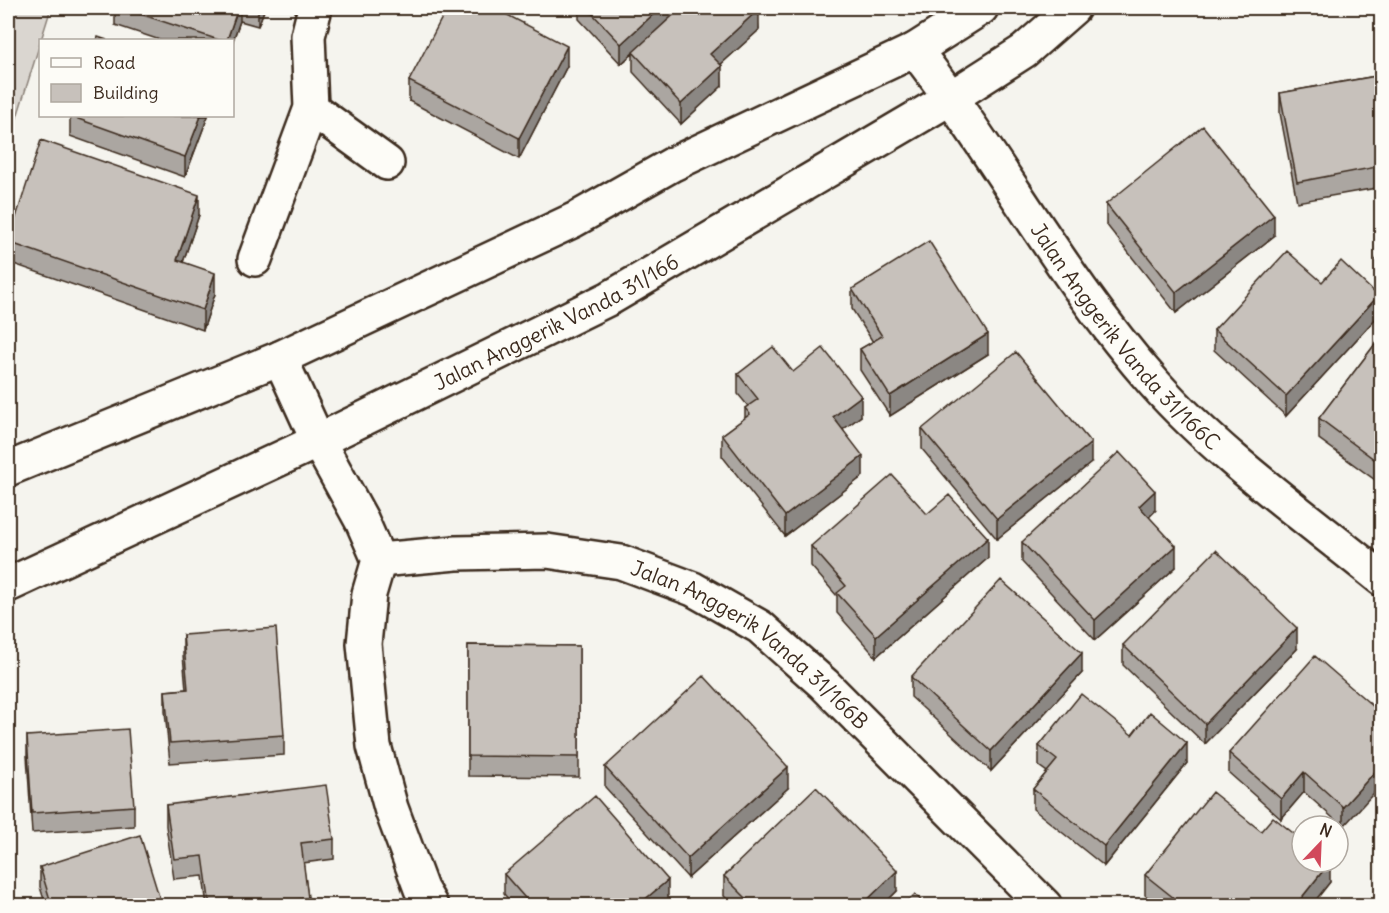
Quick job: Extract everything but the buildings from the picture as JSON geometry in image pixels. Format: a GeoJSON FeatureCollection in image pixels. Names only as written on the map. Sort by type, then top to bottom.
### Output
{"type":"FeatureCollection","features":[{"type":"Feature","properties":{"kind":"street"},"geometry":{"type":"LineString","coordinates":[[255,259],[311,108],[308,36],[315,8]]}},
{"type":"Feature","properties":{"kind":"street"},"geometry":{"type":"LineString","coordinates":[[8,469],[280,358],[574,219],[673,164],[915,50],[981,8]]}},
{"type":"Feature","properties":{"kind":"street","name":"Jalan Anggerik Vanda 31/166"},"geometry":{"type":"LineString","coordinates":[[8,585],[318,441],[610,298],[952,97],[1024,51],[1073,8]]}},
{"type":"Feature","properties":{"kind":"street","name":"Jalan Anggerik Vanda 31/166C"},"geometry":{"type":"LineString","coordinates":[[915,50],[952,97],[1094,309],[1155,384],[1213,441],[1382,579]]}},
{"type":"Feature","properties":{"kind":"street"},"geometry":{"type":"LineString","coordinates":[[311,108],[387,163]]}},
{"type":"Feature","properties":{"kind":"street"},"geometry":{"type":"LineString","coordinates":[[280,358],[318,441],[362,521],[379,560],[369,594],[364,644],[374,746],[391,808],[421,889],[431,906]]}},
{"type":"Feature","properties":{"kind":"street","name":"Jalan Anggerik Vanda 31/166B"},"geometry":{"type":"LineString","coordinates":[[379,560],[456,553],[547,551],[621,562],[693,589],[760,627],[824,684],[1045,906]]}},
{"type":"Feature","properties":{"kind":"shaded area"},"geometry":{"type":"Polygon","coordinates":[[[8,8],[51,8],[41,39],[39,39],[39,47],[8,146],[8,8]]]}}]}
